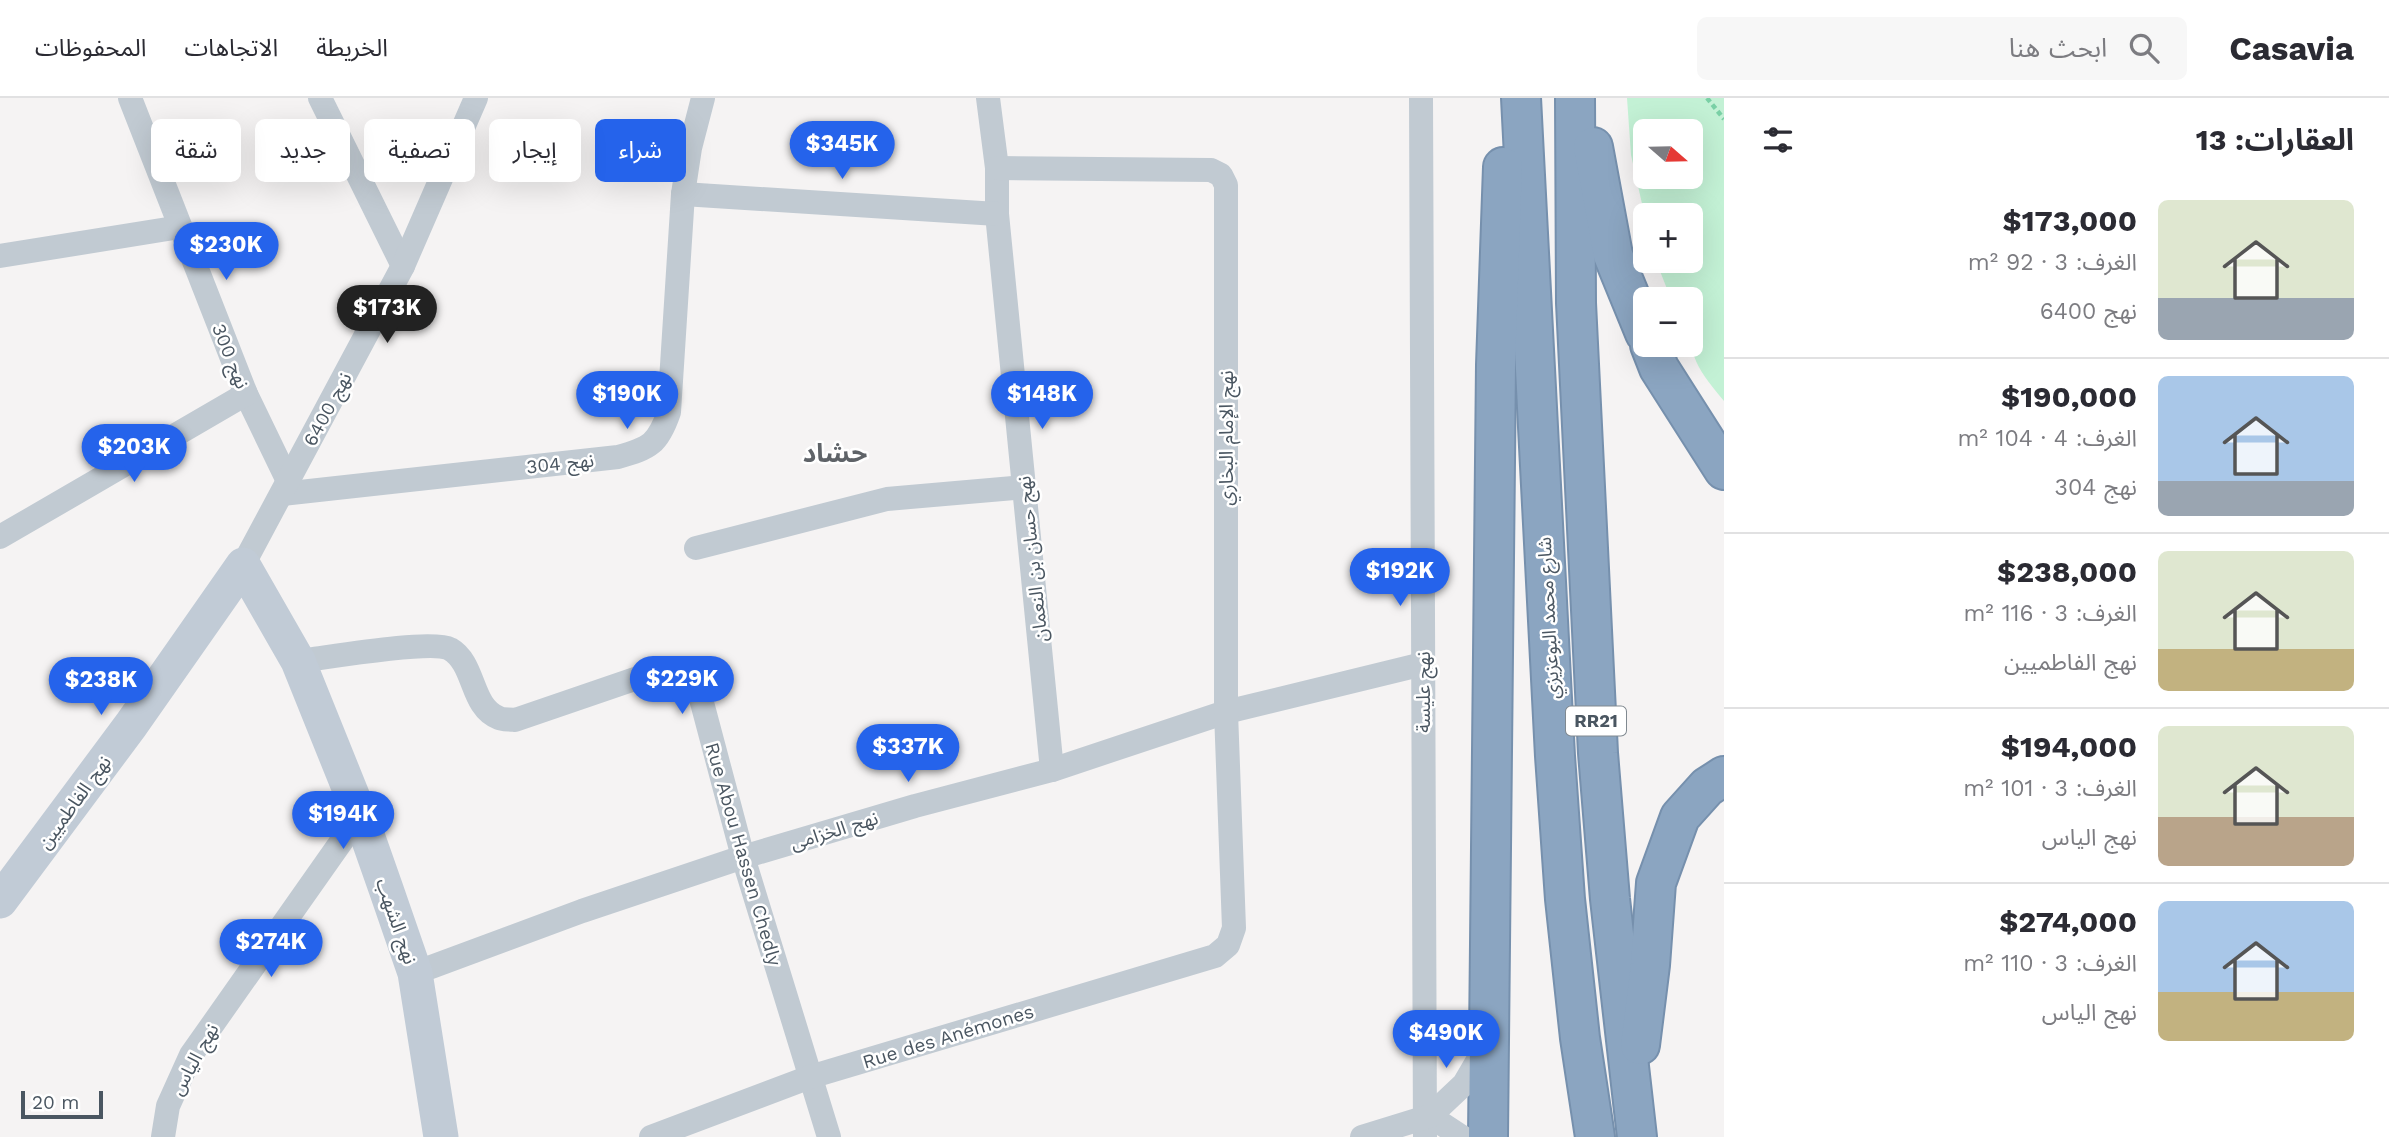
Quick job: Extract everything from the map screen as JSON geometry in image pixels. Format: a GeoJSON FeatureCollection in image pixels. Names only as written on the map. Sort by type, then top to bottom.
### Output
{"type":"FeatureCollection","features":[{"type":"Feature","properties":{"kind":"highway"},"geometry":{"type":"LineString","coordinates":[[1488,1137],[1496,365],[1506,98]]}},
{"type":"Feature","properties":{"kind":"highway","name":"شارع محمد البوعزيزي"},"geometry":{"type":"LineString","coordinates":[[1521,98],[1555,756],[1565,899],[1580,1038],[1595,1137]]}},
{"type":"Feature","properties":{"kind":"highway","name":"RR21"},"geometry":{"type":"LineString","coordinates":[[1575,98],[1576,303],[1598,753],[1635,1123]]}},
{"type":"Feature","properties":{"kind":"highway"},"geometry":{"type":"LineString","coordinates":[[1586,98],[1613,255],[1633,304]]}},
{"type":"Feature","properties":{"kind":"highway"},"geometry":{"type":"LineString","coordinates":[[1655,357],[1724,470]]}},
{"type":"Feature","properties":{"kind":"highway"},"geometry":{"type":"LineString","coordinates":[[1635,1123],[1656,883],[1680,817],[1707,787],[1724,776]]}},
{"type":"Feature","properties":{"kind":"street","name":"نهج 300"},"geometry":{"type":"LineString","coordinates":[[130,98],[285,488]]}},
{"type":"Feature","properties":{"kind":"street"},"geometry":{"type":"LineString","coordinates":[[320,98],[403,266]]}},
{"type":"Feature","properties":{"kind":"street","name":"نهج 6400"},"geometry":{"type":"LineString","coordinates":[[243,565],[403,266],[476,98]]}},
{"type":"Feature","properties":{"kind":"street","name":"نهج 304"},"geometry":{"type":"LineString","coordinates":[[285,488],[618,457],[643,450],[661,433],[668,412],[683,194],[690,148],[703,98]]}},
{"type":"Feature","properties":{"kind":"street","name":"نهج حسان بن النعمان"},"geometry":{"type":"LineString","coordinates":[[988,98],[997,168],[998,214],[1052,770]]}},
{"type":"Feature","properties":{"kind":"street","name":"نهج عليسة"},"geometry":{"type":"LineString","coordinates":[[1421,98],[1426,1123]]}},
{"type":"Feature","properties":{"kind":"street","name":"نهج الإمام البخاري"},"geometry":{"type":"LineString","coordinates":[[997,168],[1211,170],[1221,175],[1226,185],[1226,712],[1234,928]]}},
{"type":"Feature","properties":{"kind":"street"},"geometry":{"type":"LineString","coordinates":[[683,194],[998,214]]}},
{"type":"Feature","properties":{"kind":"street"},"geometry":{"type":"LineString","coordinates":[[0,256],[180,228]]}},
{"type":"Feature","properties":{"kind":"street"},"geometry":{"type":"LineString","coordinates":[[0,537],[246,394]]}},
{"type":"Feature","properties":{"kind":"street"},"geometry":{"type":"LineString","coordinates":[[696,548],[887,499],[1025,487]]}},
{"type":"Feature","properties":{"kind":"street","name":"نهج الشهب"},"geometry":{"type":"LineString","coordinates":[[243,565],[298,661],[360,815],[415,973],[441,1137]]}},
{"type":"Feature","properties":{"kind":"street","name":"نهج الفاطميين"},"geometry":{"type":"LineString","coordinates":[[0,901],[131,725],[243,565]]}},
{"type":"Feature","properties":{"kind":"street","name":"Rue Abou Hassen Chedly"},"geometry":{"type":"LineString","coordinates":[[298,661],[422,646],[448,648],[462,659],[483,706],[498,718],[515,720],[661,670],[682,668],[696,680],[743,857],[829,1137]]}},
{"type":"Feature","properties":{"kind":"street","name":"نهج الخزامى"},"geometry":{"type":"LineString","coordinates":[[415,973],[582,911],[743,857],[915,806],[1052,770],[1226,712],[1423,664]]}},
{"type":"Feature","properties":{"kind":"street","name":"نهج الياس"},"geometry":{"type":"LineString","coordinates":[[163,1137],[168,1106],[191,1055],[360,815]]}},
{"type":"Feature","properties":{"kind":"street","name":"Rue des Anémones"},"geometry":{"type":"LineString","coordinates":[[651,1137],[810,1077],[1215,956],[1228,945],[1234,928]]}},
{"type":"Feature","properties":{"kind":"street"},"geometry":{"type":"LineString","coordinates":[[1362,1137],[1426,1123],[1464,1084],[1488,1044]]}},
{"type":"Feature","properties":{"kind":"street"},"geometry":{"type":"LineString","coordinates":[[1426,1123],[1462,1137]]}},
{"type":"Feature","properties":{"kind":"path"},"geometry":{"type":"LineString","coordinates":[[1707,98],[1724,119]]}},
{"type":"Feature","properties":{"kind":"green space"},"geometry":{"type":"Polygon","coordinates":[[[1627,98],[1724,98],[1724,401],[1703,375],[1695,357],[1703,357],[1703,287],[1666,287],[1661,273],[1703,273],[1703,203],[1642,203],[1639,189],[1703,189],[1703,119],[1633,119],[1633,164],[1627,98]]]}},
{"type":"Feature","properties":{"kind":"district","name":"حشاد"},"geometry":{"type":"Point","coordinates":[835,453]}}]}
